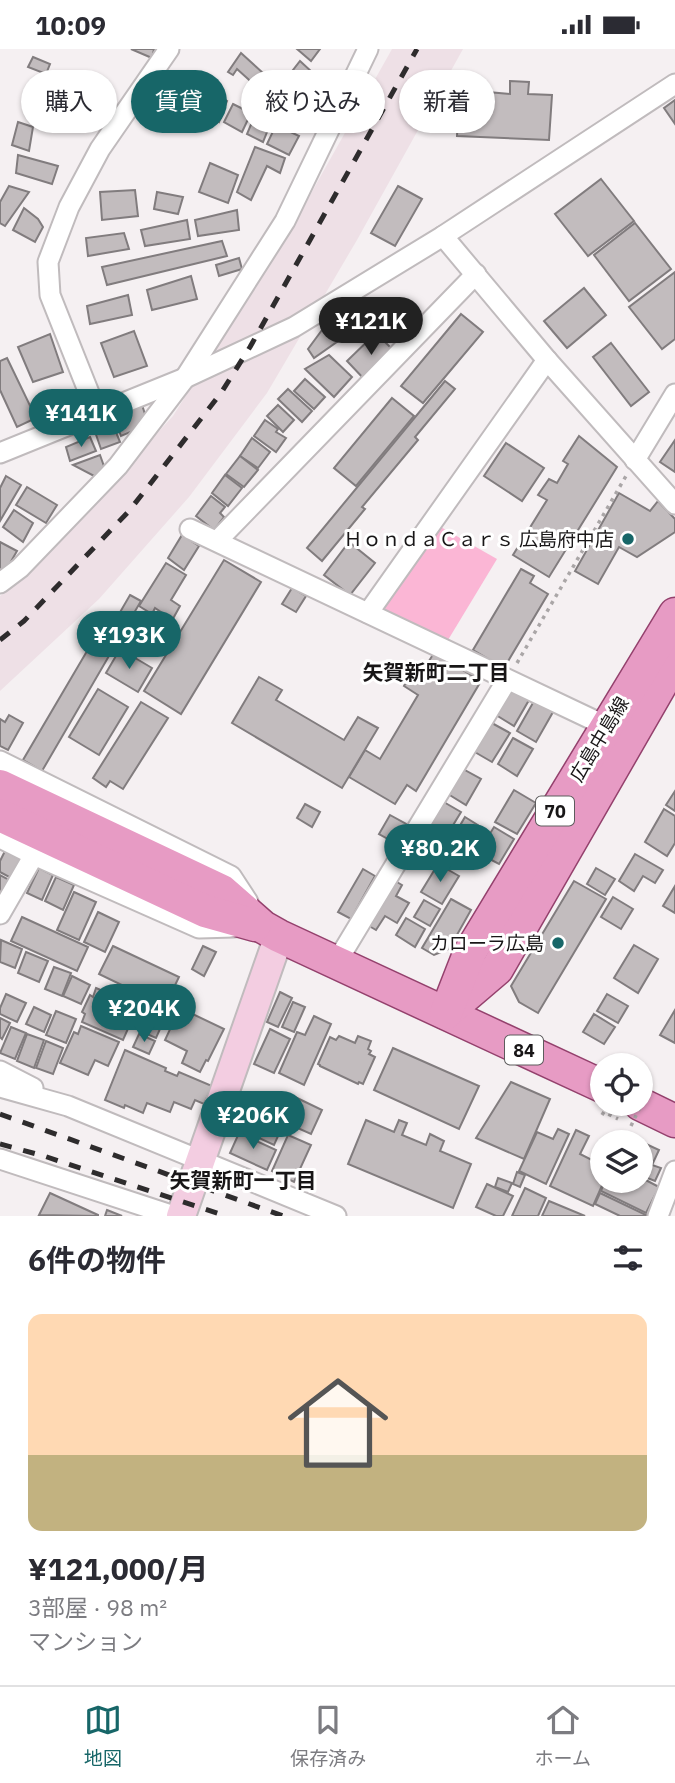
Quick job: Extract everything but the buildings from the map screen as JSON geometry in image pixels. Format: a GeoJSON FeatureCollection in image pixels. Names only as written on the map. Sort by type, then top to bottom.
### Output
{"type":"FeatureCollection","features":[{"type":"Feature","properties":{"kind":"main road","name":"広島中島線"},"geometry":{"type":"LineString","coordinates":[[446,1013],[469,954],[675,614]]}},
{"type":"Feature","properties":{"kind":"main road","name":"広島中島線"},"geometry":{"type":"LineString","coordinates":[[446,1013],[497,969],[675,660]]}},
{"type":"Feature","properties":{"kind":"main road"},"geometry":{"type":"LineString","coordinates":[[0,786],[222,891],[271,931]]}},
{"type":"Feature","properties":{"kind":"main road"},"geometry":{"type":"LineString","coordinates":[[0,815],[205,911],[271,931],[446,1013]]}},
{"type":"Feature","properties":{"kind":"main road","name":"84"},"geometry":{"type":"LineString","coordinates":[[446,1013],[590,1080]]}},
{"type":"Feature","properties":{"kind":"main road"},"geometry":{"type":"LineString","coordinates":[[653,1110],[675,1121]]}},
{"type":"Feature","properties":{"kind":"street"},"geometry":{"type":"LineString","coordinates":[[97,413],[50,295],[48,262],[69,207],[100,149],[169,49]]}},
{"type":"Feature","properties":{"kind":"street"},"geometry":{"type":"LineString","coordinates":[[0,583],[20,568],[118,466],[185,378],[285,221],[368,49]]}},
{"type":"Feature","properties":{"kind":"street"},"geometry":{"type":"LineString","coordinates":[[0,453],[185,378],[294,327],[443,236],[675,84]]}},
{"type":"Feature","properties":{"kind":"street"},"geometry":{"type":"LineString","coordinates":[[443,236],[547,360],[675,504]]}},
{"type":"Feature","properties":{"kind":"street"},"geometry":{"type":"LineString","coordinates":[[217,541],[476,274]]}},
{"type":"Feature","properties":{"kind":"street"},"geometry":{"type":"LineString","coordinates":[[368,613],[547,360]]}},
{"type":"Feature","properties":{"kind":"street"},"geometry":{"type":"LineString","coordinates":[[635,460],[675,394]]}},
{"type":"Feature","properties":{"kind":"street"},"geometry":{"type":"LineString","coordinates":[[190,529],[606,726]]}},
{"type":"Feature","properties":{"kind":"street"},"geometry":{"type":"LineString","coordinates":[[336,963],[507,680]]}},
{"type":"Feature","properties":{"kind":"street"},"geometry":{"type":"LineString","coordinates":[[0,761],[232,876],[271,931]]}},
{"type":"Feature","properties":{"kind":"street"},"geometry":{"type":"LineString","coordinates":[[0,838],[199,928],[271,931]]}},
{"type":"Feature","properties":{"kind":"street"},"geometry":{"type":"LineString","coordinates":[[0,914],[34,855]]}},
{"type":"Feature","properties":{"kind":"street"},"geometry":{"type":"LineString","coordinates":[[181,1216],[201,1160],[271,931]]}},
{"type":"Feature","properties":{"kind":"street"},"geometry":{"type":"LineString","coordinates":[[0,1071],[68,1106],[336,1216]]}},
{"type":"Feature","properties":{"kind":"street"},"geometry":{"type":"LineString","coordinates":[[0,1087],[68,1106]]}},
{"type":"Feature","properties":{"kind":"street"},"geometry":{"type":"LineString","coordinates":[[0,1159],[174,1216]]}},
{"type":"Feature","properties":{"kind":"street"},"geometry":{"type":"LineString","coordinates":[[658,1216],[675,1171]]}},
{"type":"Feature","properties":{"kind":"path"},"geometry":{"type":"LineString","coordinates":[[507,680],[635,460]]}},
{"type":"Feature","properties":{"kind":"shaded area"},"geometry":{"type":"Polygon","coordinates":[[[392,49],[463,49],[451,70],[399,70],[399,133],[416,133],[267,393],[189,497],[99,599],[0,691],[0,596],[25,576],[173,416],[291,229],[345,133],[385,133],[385,70],[380,70],[392,49]]]}},
{"type":"Feature","properties":{"kind":"shaded area"},"geometry":{"type":"Polygon","coordinates":[[[439,526],[497,559],[448,640],[381,608],[439,526]]]}},
{"type":"Feature","properties":{"kind":"railway"},"geometry":{"type":"LineString","coordinates":[[0,640],[24,621],[129,511],[221,393],[250,347],[417,49]]}},
{"type":"Feature","properties":{"kind":"railway"},"geometry":{"type":"LineString","coordinates":[[0,1114],[283,1216]]}},
{"type":"Feature","properties":{"kind":"railway"},"geometry":{"type":"LineString","coordinates":[[0,1144],[226,1216]]}},
{"type":"Feature","properties":{"kind":"place","name":"ＨｏｎｄａＣａｒｓ 広島府中店"},"geometry":{"type":"Point","coordinates":[628,539]}},
{"type":"Feature","properties":{"kind":"place","name":"カローラ広島"},"geometry":{"type":"Point","coordinates":[558,943]}},
{"type":"Feature","properties":{"kind":"district","name":"矢賀新町二丁目"},"geometry":{"type":"Point","coordinates":[436,672]}},
{"type":"Feature","properties":{"kind":"district","name":"矢賀新町一丁目"},"geometry":{"type":"Point","coordinates":[243,1180]}}]}
